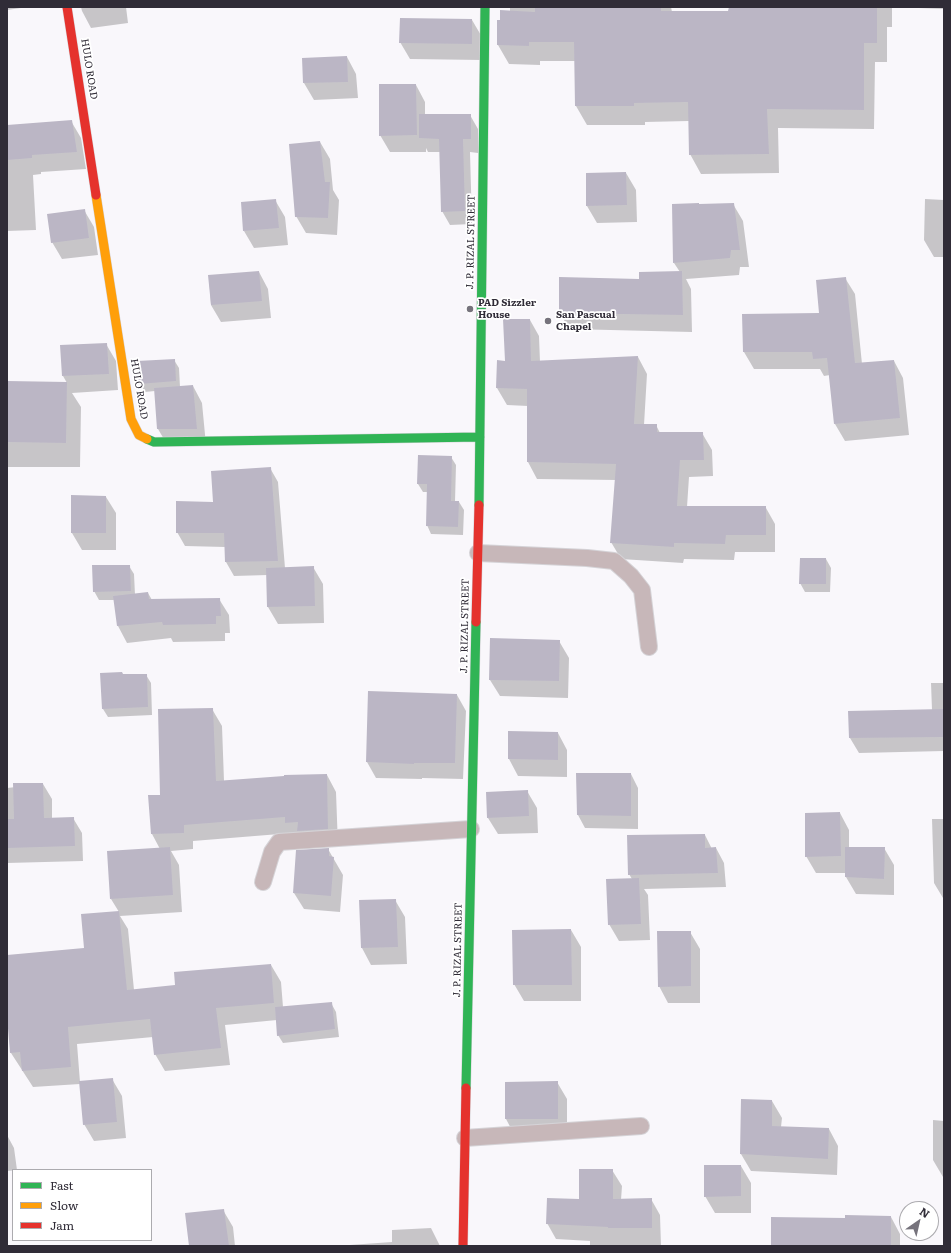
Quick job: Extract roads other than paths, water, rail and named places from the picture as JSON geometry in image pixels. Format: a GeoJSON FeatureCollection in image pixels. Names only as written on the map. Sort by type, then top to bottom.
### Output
{"type":"FeatureCollection","features":[{"type":"Feature","properties":{"kind":"main road","name":"HULO ROAD"},"geometry":{"type":"LineString","coordinates":[[67,7],[131,419],[139,435],[154,442],[480,437]]}},
{"type":"Feature","properties":{"kind":"main road","name":"J. P. RIZAL STREET"},"geometry":{"type":"LineString","coordinates":[[463,1246],[478,553],[485,7]]}},
{"type":"Feature","properties":{"kind":"lane"},"geometry":{"type":"LineString","coordinates":[[478,553],[587,558],[614,561],[631,576],[642,590],[649,647]]}},
{"type":"Feature","properties":{"kind":"lane"},"geometry":{"type":"LineString","coordinates":[[263,882],[272,852],[279,842],[471,830]]}},
{"type":"Feature","properties":{"kind":"lane"},"geometry":{"type":"LineString","coordinates":[[465,1138],[641,1126]]}},
{"type":"Feature","properties":{"kind":"place","name":"PAD Sizzler House"},"geometry":{"type":"Point","coordinates":[470,309]}},
{"type":"Feature","properties":{"kind":"place","name":"San Pascual Chapel"},"geometry":{"type":"Point","coordinates":[548,321]}}]}
